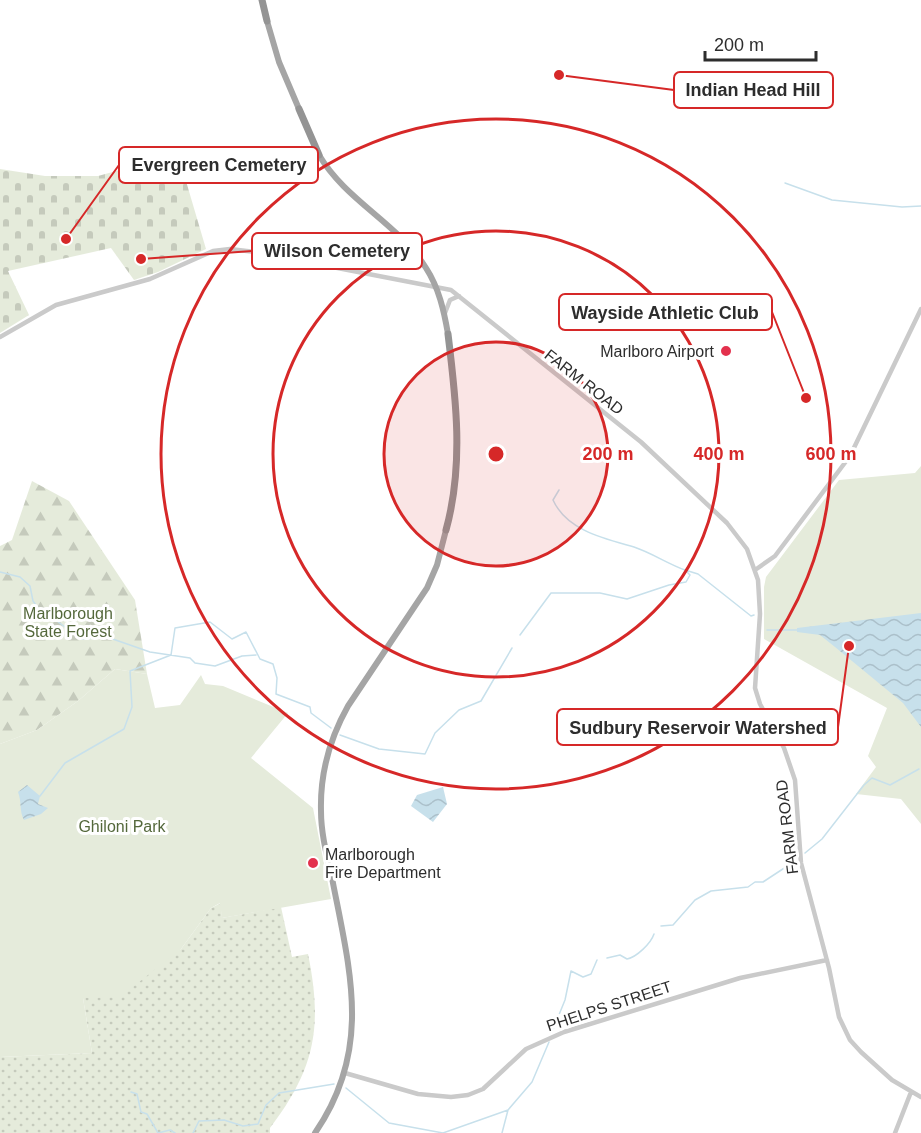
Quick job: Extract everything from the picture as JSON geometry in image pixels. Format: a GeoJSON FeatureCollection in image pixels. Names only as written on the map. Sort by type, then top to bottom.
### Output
{"type":"FeatureCollection","features":[{"type":"Feature","properties":{"kind":"highway"},"geometry":{"type":"LineString","coordinates":[[262,0],[267,21]]}},
{"type":"Feature","properties":{"kind":"highway"},"geometry":{"type":"LineString","coordinates":[[298,108],[319,155]]}},
{"type":"Feature","properties":{"kind":"highway"},"geometry":{"type":"LineString","coordinates":[[446,530],[454,484],[458,434],[456,392],[448,334]]}},
{"type":"Feature","properties":{"kind":"main road"},"geometry":{"type":"LineString","coordinates":[[267,21],[279,62],[298,108]]}},
{"type":"Feature","properties":{"kind":"main road"},"geometry":{"type":"LineString","coordinates":[[319,155],[344,189],[416,253],[435,285],[445,313],[448,334]]}},
{"type":"Feature","properties":{"kind":"main road"},"geometry":{"type":"LineString","coordinates":[[315,1133],[332,1105],[345,1073],[353,1034],[353,1000],[322,827],[325,769],[333,736],[348,706],[431,580],[446,530]]}},
{"type":"Feature","properties":{"kind":"street","name":"FARM ROAD"},"geometry":{"type":"LineString","coordinates":[[0,337],[63,302],[150,279],[205,254],[221,249],[255,252],[435,285],[459,296],[516,345],[649,449],[736,532],[747,549],[756,570],[761,622],[755,688],[760,704],[784,748],[795,780],[800,855],[839,1017],[850,1040],[886,1074],[921,1097]]}},
{"type":"Feature","properties":{"kind":"street"},"geometry":{"type":"LineString","coordinates":[[445,313],[450,300],[459,296]]}},
{"type":"Feature","properties":{"kind":"street"},"geometry":{"type":"LineString","coordinates":[[756,570],[770,563],[850,456],[921,309]]}},
{"type":"Feature","properties":{"kind":"street","name":"PHELPS STREET"},"geometry":{"type":"LineString","coordinates":[[345,1073],[418,1094],[451,1097],[468,1095],[490,1083],[526,1049],[564,1032],[740,978],[827,960]]}},
{"type":"Feature","properties":{"kind":"street"},"geometry":{"type":"LineString","coordinates":[[895,1133],[911,1092]]}},
{"type":"Feature","properties":{"kind":"green space"},"geometry":{"type":"Polygon","coordinates":[[[178,154],[206,249],[158,272],[134,280],[111,248],[8,271],[29,315],[0,333],[0,169],[45,176],[98,176],[178,154]]]}},
{"type":"Feature","properties":{"kind":"green space"},"geometry":{"type":"Polygon","coordinates":[[[921,466],[921,824],[901,799],[856,794],[876,767],[868,756],[887,708],[764,639],[764,587],[766,577],[839,480],[915,473],[921,466]]]}},
{"type":"Feature","properties":{"kind":"green space","name":"Marlborough State Forest"},"geometry":{"type":"Polygon","coordinates":[[[32,481],[69,501],[135,600],[147,674],[115,669],[78,701],[37,730],[0,744],[0,546],[12,540],[32,481]]]}},
{"type":"Feature","properties":{"kind":"green space","name":"Ghiloni Park"},"geometry":{"type":"Polygon","coordinates":[[[115,669],[147,674],[155,708],[180,705],[201,675],[205,684],[223,686],[288,713],[251,758],[313,808],[331,899],[222,918],[220,903],[211,908],[181,949],[120,997],[83,998],[92,1053],[0,1057],[0,744],[37,730],[78,701],[115,669]]]}},
{"type":"Feature","properties":{"kind":"green space"},"geometry":{"type":"Polygon","coordinates":[[[221,903],[222,918],[281,907],[292,957],[308,954],[315,1004],[312,1046],[297,1086],[270,1128],[270,1133],[0,1133],[0,1057],[92,1053],[83,998],[181,949],[211,908],[221,903]]]}},
{"type":"Feature","properties":{"kind":"water"},"geometry":{"type":"Polygon","coordinates":[[[921,613],[921,727],[903,703],[820,635],[797,632],[797,628],[921,613]]]}},
{"type":"Feature","properties":{"kind":"water"},"geometry":{"type":"Polygon","coordinates":[[[27,785],[40,796],[38,804],[48,808],[41,814],[24,820],[18,792],[27,785]]]}},
{"type":"Feature","properties":{"kind":"water"},"geometry":{"type":"Polygon","coordinates":[[[443,787],[447,804],[433,822],[411,806],[417,795],[443,787]]]}},
{"type":"Feature","properties":{"kind":"waterway"},"geometry":{"type":"LineString","coordinates":[[785,183],[832,200],[902,207],[921,206]]}},
{"type":"Feature","properties":{"kind":"waterway"},"geometry":{"type":"LineString","coordinates":[[559,490],[553,500],[559,511],[577,526],[600,537],[641,549],[685,570]]}},
{"type":"Feature","properties":{"kind":"waterway"},"geometry":{"type":"LineString","coordinates":[[520,635],[551,593],[600,593],[627,599],[669,585],[686,582],[690,575],[685,570],[698,574],[751,616],[754,615]]}},
{"type":"Feature","properties":{"kind":"waterway"},"geometry":{"type":"LineString","coordinates":[[0,572],[20,577],[30,586],[33,601],[44,616],[49,615],[81,639],[107,637],[150,652],[190,658],[195,663],[215,666],[242,656],[256,655]]}},
{"type":"Feature","properties":{"kind":"waterway"},"geometry":{"type":"LineString","coordinates":[[40,796],[65,763],[124,729],[132,707],[130,671],[171,655],[175,628],[210,622],[232,639],[246,632],[260,659],[273,664],[277,678],[276,694],[310,707],[311,713],[331,728]]}},
{"type":"Feature","properties":{"kind":"waterway"},"geometry":{"type":"LineString","coordinates":[[767,630],[797,630]]}},
{"type":"Feature","properties":{"kind":"waterway"},"geometry":{"type":"LineString","coordinates":[[340,735],[379,749],[425,754],[435,733],[459,710],[481,701],[512,648]]}},
{"type":"Feature","properties":{"kind":"waterway"},"geometry":{"type":"LineString","coordinates":[[805,853],[822,839],[872,778],[890,785],[919,769]]}},
{"type":"Feature","properties":{"kind":"waterway"},"geometry":{"type":"LineString","coordinates":[[661,926],[673,925],[695,900],[711,891],[748,887],[755,882],[763,882],[795,861]]}},
{"type":"Feature","properties":{"kind":"waterway"},"geometry":{"type":"LineString","coordinates":[[607,958],[620,955],[627,959],[635,956],[654,934]]}},
{"type":"Feature","properties":{"kind":"waterway"},"geometry":{"type":"LineString","coordinates":[[552,1032],[565,1000],[571,971],[583,977],[591,974],[597,960]]}},
{"type":"Feature","properties":{"kind":"waterway"},"geometry":{"type":"LineString","coordinates":[[502,1133],[508,1110],[532,1082],[549,1042]]}},
{"type":"Feature","properties":{"kind":"waterway"},"geometry":{"type":"LineString","coordinates":[[193,1133],[199,1121],[224,1120],[243,1126],[258,1124],[266,1105],[279,1093],[334,1084]]}},
{"type":"Feature","properties":{"kind":"waterway"},"geometry":{"type":"LineString","coordinates":[[346,1088],[389,1123],[443,1133],[508,1110]]}},
{"type":"Feature","properties":{"kind":"waterway"},"geometry":{"type":"LineString","coordinates":[[131,1092],[137,1094],[141,1112],[147,1114],[158,1133]]}},
{"type":"Feature","properties":{"kind":"waterway"},"geometry":{"type":"LineString","coordinates":[[158,1133],[170,1130],[175,1133]]}},
{"type":"Feature","properties":{"kind":"place","name":"Indian Head Hill"},"geometry":{"type":"Point","coordinates":[559,75]}},
{"type":"Feature","properties":{"kind":"place","name":"Evergreen Cemetery"},"geometry":{"type":"Point","coordinates":[66,239]}},
{"type":"Feature","properties":{"kind":"place","name":"Wilson Cemetery"},"geometry":{"type":"Point","coordinates":[141,259]}},
{"type":"Feature","properties":{"kind":"place","name":"Marlboro Airport"},"geometry":{"type":"Point","coordinates":[726,351]}},
{"type":"Feature","properties":{"kind":"place","name":"Wayside Athletic Club"},"geometry":{"type":"Point","coordinates":[806,398]}},
{"type":"Feature","properties":{"kind":"place","name":"Sudbury Reservoir Watershed"},"geometry":{"type":"Point","coordinates":[849,646]}},
{"type":"Feature","properties":{"kind":"place","name":"Marlborough Fire Department"},"geometry":{"type":"Point","coordinates":[313,863]}}]}
